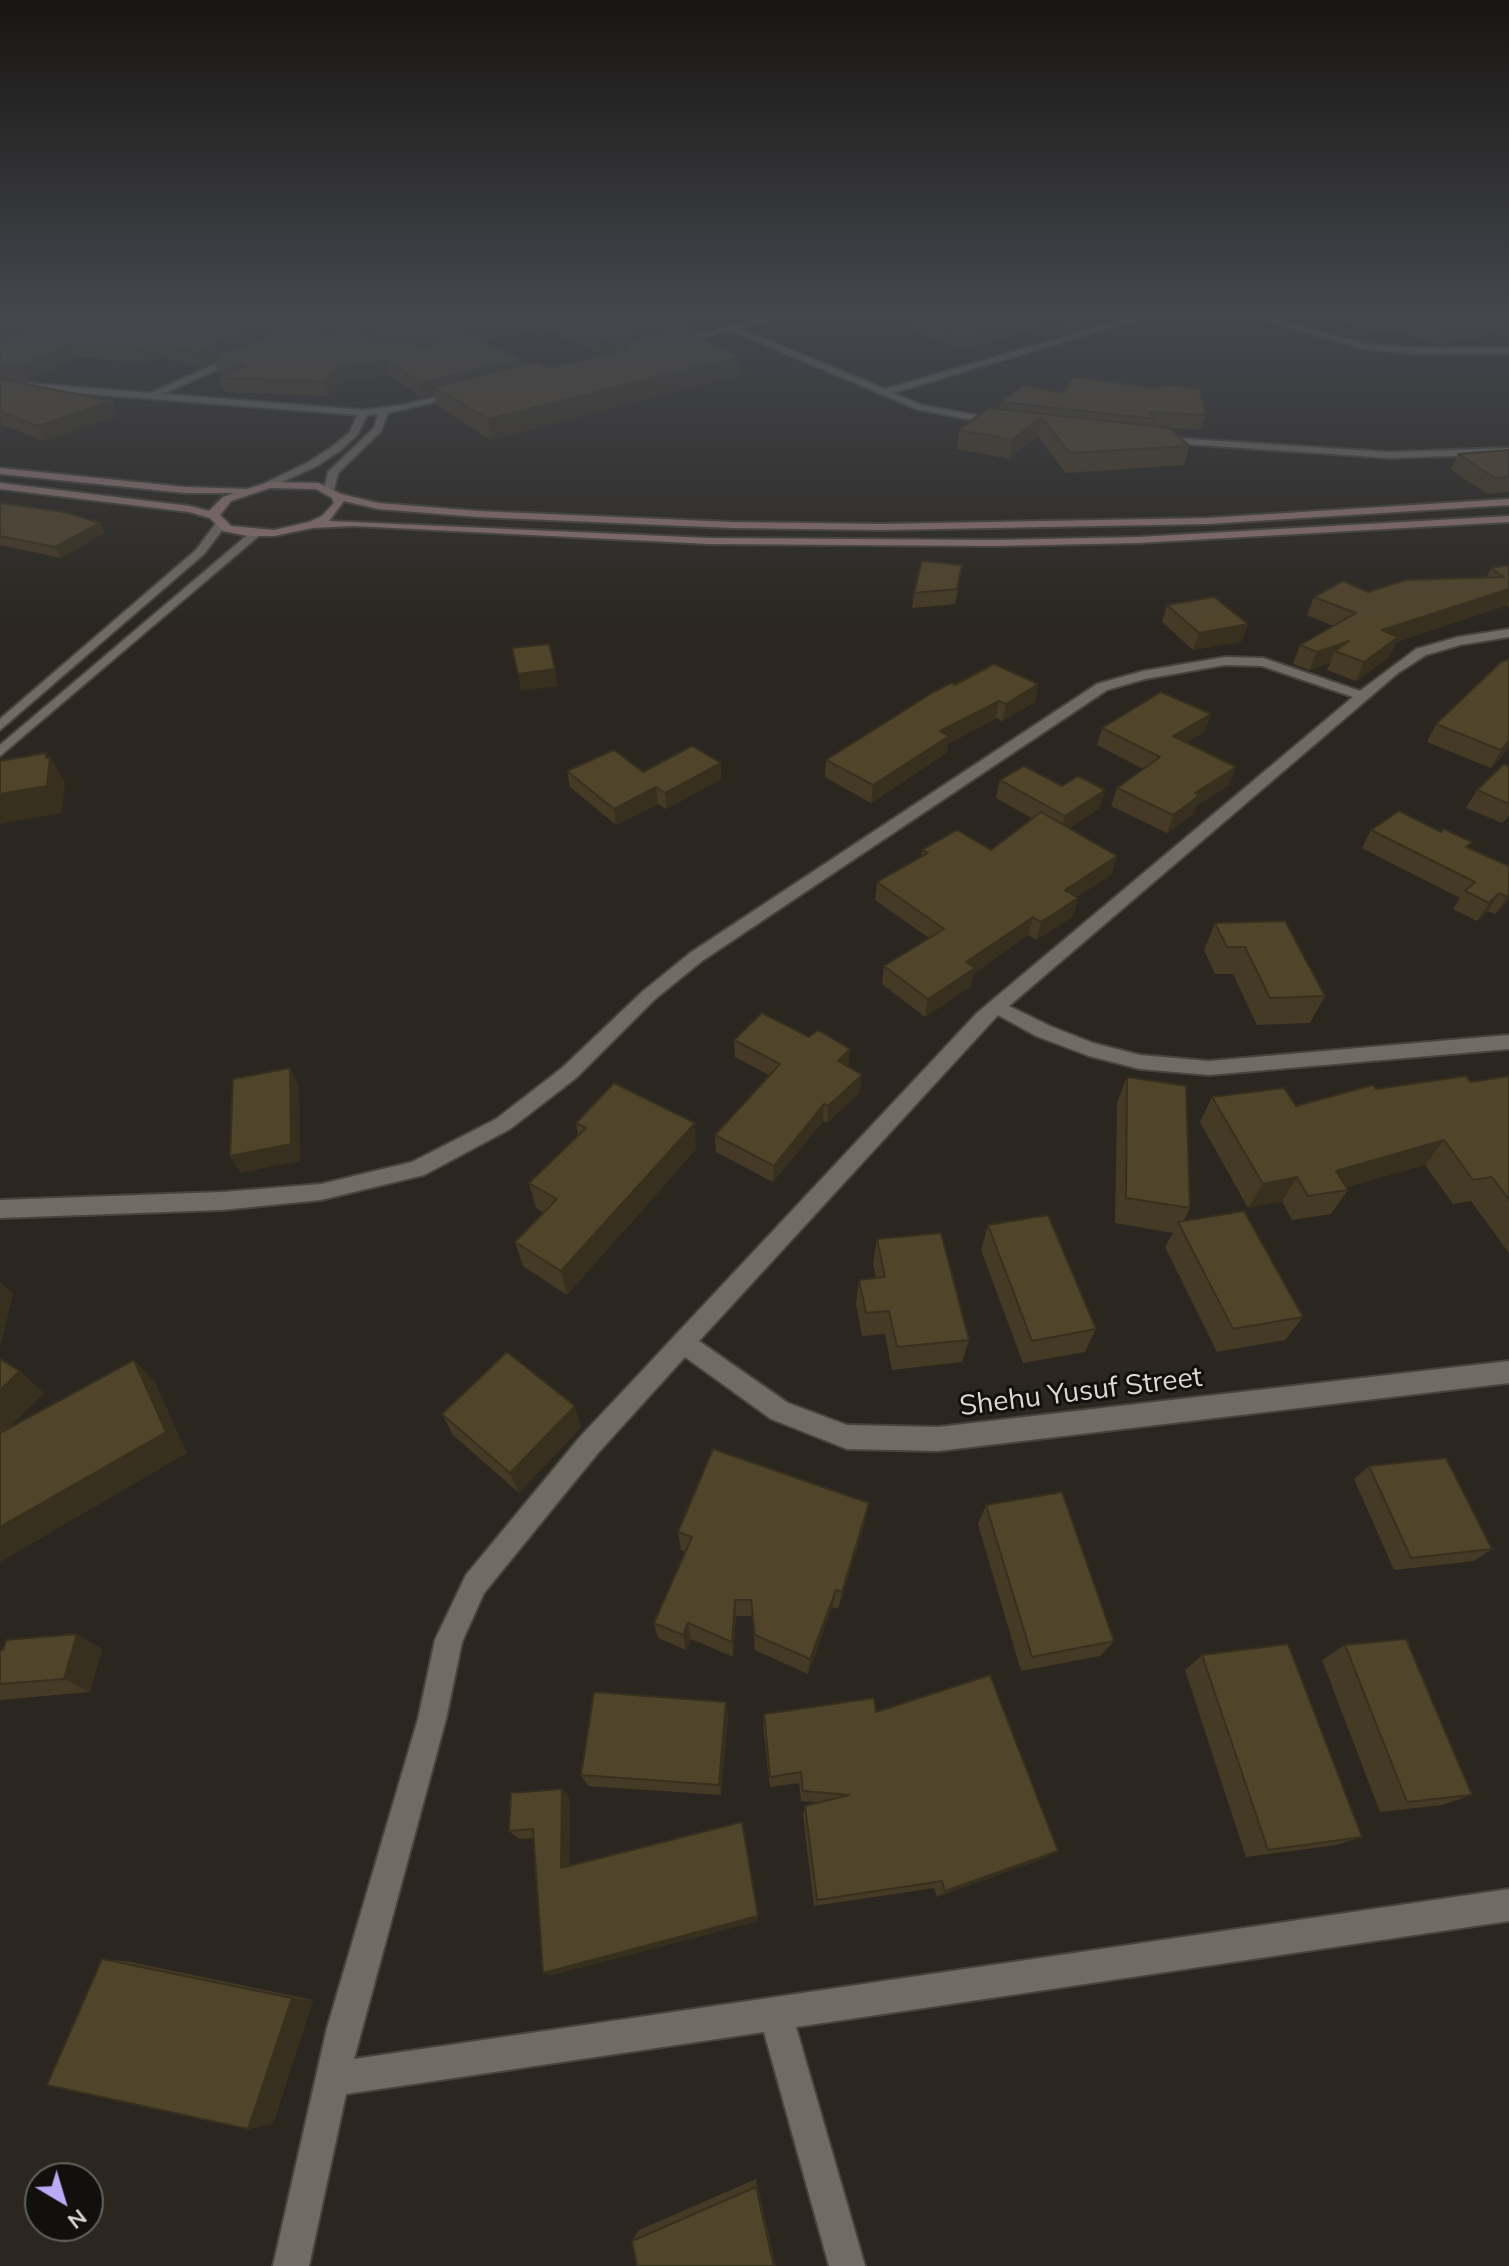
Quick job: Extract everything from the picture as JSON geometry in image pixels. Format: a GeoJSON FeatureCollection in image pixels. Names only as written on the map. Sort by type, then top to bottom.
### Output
{"type":"FeatureCollection","features":[{"type":"Feature","properties":{"kind":"main road"},"geometry":{"type":"LineString","coordinates":[[0,471],[185,490],[303,484],[378,506],[717,525],[882,527],[1207,521],[1509,502]]}},
{"type":"Feature","properties":{"kind":"main road"},"geometry":{"type":"LineString","coordinates":[[0,486],[172,506],[217,521],[237,532],[255,534],[312,525],[354,523],[709,541],[995,543],[1138,540],[1509,519]]}},
{"type":"Feature","properties":{"kind":"main road"},"geometry":{"type":"LineString","coordinates":[[217,521],[220,504],[250,489]]}},
{"type":"Feature","properties":{"kind":"main road"},"geometry":{"type":"LineString","coordinates":[[312,525],[335,511],[339,503],[333,493]]}},
{"type":"Feature","properties":{"kind":"street"},"geometry":{"type":"LineString","coordinates":[[269,485],[313,464],[337,448],[354,433],[360,419]]}},
{"type":"Feature","properties":{"kind":"street"},"geometry":{"type":"LineString","coordinates":[[333,493],[333,472],[378,429],[381,419]]}},
{"type":"Feature","properties":{"kind":"street"},"geometry":{"type":"LineString","coordinates":[[978,419],[1009,423]]}},
{"type":"Feature","properties":{"kind":"street"},"geometry":{"type":"LineString","coordinates":[[1148,439],[1390,455],[1509,451]]}},
{"type":"Feature","properties":{"kind":"street"},"geometry":{"type":"LineString","coordinates":[[0,726],[200,552],[217,521]]}},
{"type":"Feature","properties":{"kind":"street"},"geometry":{"type":"LineString","coordinates":[[0,752],[255,534]]}},
{"type":"Feature","properties":{"kind":"street"},"geometry":{"type":"LineString","coordinates":[[291,2266],[332,2079],[432,1719],[449,1640],[475,1584],[589,1445],[997,1007],[1393,670],[1421,652],[1458,641],[1509,633]]}},
{"type":"Feature","properties":{"kind":"street"},"geometry":{"type":"LineString","coordinates":[[0,1209],[222,1201],[307,1194],[417,1169],[503,1124],[569,1073],[648,996],[696,957],[1102,687],[1143,675],[1225,661],[1263,662],[1363,696]]}},
{"type":"Feature","properties":{"kind":"street"},"geometry":{"type":"LineString","coordinates":[[997,1007],[1043,1031],[1089,1049],[1140,1062],[1209,1068],[1509,1042]]}},
{"type":"Feature","properties":{"kind":"street","name":"Shehu Yusuf Street"},"geometry":{"type":"LineString","coordinates":[[683,1343],[780,1411],[847,1437],[938,1439],[1509,1372]]}},
{"type":"Feature","properties":{"kind":"street"},"geometry":{"type":"LineString","coordinates":[[332,2079],[1509,1905]]}},
{"type":"Feature","properties":{"kind":"street"},"geometry":{"type":"LineString","coordinates":[[776,2014],[847,2266]]}},
{"type":"Feature","properties":{"kind":"building"},"geometry":{"type":"Polygon","coordinates":[[[18,419],[59,419],[38,426],[18,419]]]}},
{"type":"Feature","properties":{"kind":"building"},"geometry":{"type":"Polygon","coordinates":[[[974,419],[1039,419],[1012,440],[959,430],[974,419]]]}},
{"type":"Feature","properties":{"kind":"building"},"geometry":{"type":"Polygon","coordinates":[[[1042,419],[1086,419],[1170,428],[1189,446],[1070,453],[1042,419]]]}},
{"type":"Feature","properties":{"kind":"building"},"geometry":{"type":"Polygon","coordinates":[[[1509,450],[1509,477],[1495,478],[1458,454],[1509,450]]]}},
{"type":"Feature","properties":{"kind":"building"},"geometry":{"type":"Polygon","coordinates":[[[0,503],[64,512],[100,523],[55,547],[0,536],[0,503]]]}},
{"type":"Feature","properties":{"kind":"building"},"geometry":{"type":"Polygon","coordinates":[[[922,561],[962,565],[957,589],[914,593],[922,561]]]}},
{"type":"Feature","properties":{"kind":"building"},"geometry":{"type":"Polygon","coordinates":[[[1509,565],[1509,589],[1382,630],[1398,637],[1364,662],[1335,651],[1349,641],[1317,652],[1300,645],[1356,613],[1314,597],[1343,581],[1368,592],[1406,580],[1504,577],[1491,568],[1509,565]]]}},
{"type":"Feature","properties":{"kind":"building"},"geometry":{"type":"Polygon","coordinates":[[[1214,597],[1248,624],[1199,633],[1167,605],[1214,597]]]}},
{"type":"Feature","properties":{"kind":"building"},"geometry":{"type":"Polygon","coordinates":[[[549,644],[555,669],[518,674],[512,648],[549,644]]]}},
{"type":"Feature","properties":{"kind":"building"},"geometry":{"type":"Polygon","coordinates":[[[1509,659],[1509,741],[1501,750],[1436,724],[1501,662],[1509,659]]]}},
{"type":"Feature","properties":{"kind":"building"},"geometry":{"type":"Polygon","coordinates":[[[994,664],[1038,684],[1006,704],[999,701],[940,731],[949,736],[873,785],[826,760],[932,693],[951,683],[955,685],[994,664]]]}},
{"type":"Feature","properties":{"kind":"building"},"geometry":{"type":"Polygon","coordinates":[[[1161,692],[1211,714],[1173,736],[1236,767],[1195,793],[1200,795],[1173,815],[1117,788],[1160,757],[1102,728],[1161,692]]]}},
{"type":"Feature","properties":{"kind":"building"},"geometry":{"type":"Polygon","coordinates":[[[692,746],[721,763],[665,793],[656,787],[614,809],[567,771],[614,750],[643,772],[692,746]]]}},
{"type":"Feature","properties":{"kind":"building"},"geometry":{"type":"Polygon","coordinates":[[[46,753],[46,758],[50,757],[47,786],[0,794],[0,761],[46,753]]]}},
{"type":"Feature","properties":{"kind":"building"},"geometry":{"type":"Polygon","coordinates":[[[1504,764],[1509,766],[1509,804],[1477,790],[1504,764]]]}},
{"type":"Feature","properties":{"kind":"building"},"geometry":{"type":"Polygon","coordinates":[[[1024,766],[1062,786],[1078,776],[1105,790],[1065,816],[1000,780],[1024,766]]]}},
{"type":"Feature","properties":{"kind":"building"},"geometry":{"type":"Polygon","coordinates":[[[1399,811],[1441,832],[1444,829],[1472,842],[1466,847],[1509,866],[1507,897],[1499,893],[1489,903],[1465,891],[1475,882],[1371,830],[1399,811]]]}},
{"type":"Feature","properties":{"kind":"building"},"geometry":{"type":"Polygon","coordinates":[[[1041,812],[1117,856],[1065,890],[1078,898],[1041,922],[1033,917],[966,962],[975,968],[928,999],[884,966],[944,929],[877,882],[928,853],[922,850],[957,830],[991,850],[1041,812]]]}},
{"type":"Feature","properties":{"kind":"building"},"geometry":{"type":"Polygon","coordinates":[[[1285,921],[1325,996],[1270,998],[1245,947],[1227,947],[1215,923],[1285,921]]]}},
{"type":"Feature","properties":{"kind":"building"},"geometry":{"type":"Polygon","coordinates":[[[762,1013],[809,1037],[818,1030],[850,1049],[838,1061],[862,1075],[828,1106],[824,1104],[774,1166],[715,1135],[780,1064],[734,1040],[762,1013]]]}},
{"type":"Feature","properties":{"kind":"building"},"geometry":{"type":"Polygon","coordinates":[[[290,1068],[291,1144],[230,1156],[233,1079],[290,1068]]]}},
{"type":"Feature","properties":{"kind":"building"},"geometry":{"type":"Polygon","coordinates":[[[1466,1076],[1471,1082],[1509,1076],[1509,1200],[1492,1177],[1473,1180],[1444,1140],[1336,1171],[1348,1190],[1308,1196],[1297,1177],[1263,1184],[1212,1097],[1284,1088],[1296,1106],[1373,1085],[1376,1089],[1466,1076]]]}},
{"type":"Feature","properties":{"kind":"building"},"geometry":{"type":"Polygon","coordinates":[[[1127,1077],[1186,1086],[1190,1208],[1126,1198],[1127,1077]]]}},
{"type":"Feature","properties":{"kind":"building"},"geometry":{"type":"Polygon","coordinates":[[[614,1083],[695,1123],[561,1271],[515,1242],[557,1199],[529,1183],[586,1128],[576,1123],[614,1083]]]}},
{"type":"Feature","properties":{"kind":"building"},"geometry":{"type":"Polygon","coordinates":[[[1244,1211],[1303,1317],[1233,1329],[1178,1222],[1244,1211]]]}},
{"type":"Feature","properties":{"kind":"building"},"geometry":{"type":"Polygon","coordinates":[[[1048,1215],[1096,1329],[1032,1341],[988,1225],[1048,1215]]]}},
{"type":"Feature","properties":{"kind":"building"},"geometry":{"type":"Polygon","coordinates":[[[941,1233],[969,1340],[897,1347],[889,1311],[866,1313],[859,1280],[885,1277],[877,1239],[941,1233]]]}},
{"type":"Feature","properties":{"kind":"building"},"geometry":{"type":"Polygon","coordinates":[[[507,1352],[575,1406],[510,1473],[442,1414],[507,1352]]]}},
{"type":"Feature","properties":{"kind":"building"},"geometry":{"type":"Polygon","coordinates":[[[0,1359],[20,1371],[0,1390],[0,1359]]]}},
{"type":"Feature","properties":{"kind":"building"},"geometry":{"type":"Polygon","coordinates":[[[134,1360],[166,1432],[0,1527],[0,1433],[134,1360]]]}},
{"type":"Feature","properties":{"kind":"building"},"geometry":{"type":"Polygon","coordinates":[[[713,1449],[869,1503],[842,1592],[836,1590],[810,1659],[755,1635],[751,1600],[735,1600],[732,1642],[688,1623],[683,1635],[654,1623],[692,1537],[678,1532],[713,1449]]]}},
{"type":"Feature","properties":{"kind":"building"},"geometry":{"type":"Polygon","coordinates":[[[1446,1458],[1492,1549],[1411,1558],[1369,1466],[1446,1458]]]}},
{"type":"Feature","properties":{"kind":"building"},"geometry":{"type":"Polygon","coordinates":[[[1062,1492],[1114,1641],[1032,1657],[986,1505],[1062,1492]]]}},
{"type":"Feature","properties":{"kind":"building"},"geometry":{"type":"Polygon","coordinates":[[[77,1634],[64,1679],[0,1684],[0,1650],[3,1650],[6,1640],[77,1634]]]}},
{"type":"Feature","properties":{"kind":"building"},"geometry":{"type":"Polygon","coordinates":[[[1406,1639],[1472,1795],[1407,1802],[1345,1645],[1406,1639]]]}},
{"type":"Feature","properties":{"kind":"building"},"geometry":{"type":"Polygon","coordinates":[[[1288,1644],[1362,1837],[1268,1850],[1202,1655],[1288,1644]]]}},
{"type":"Feature","properties":{"kind":"building"},"geometry":{"type":"Polygon","coordinates":[[[990,1675],[1058,1851],[945,1891],[942,1881],[817,1900],[805,1806],[849,1795],[803,1791],[801,1772],[770,1777],[764,1714],[874,1698],[876,1712],[990,1675]]]}},
{"type":"Feature","properties":{"kind":"building"},"geometry":{"type":"Polygon","coordinates":[[[594,1692],[726,1702],[719,1785],[581,1775],[594,1692]]]}},
{"type":"Feature","properties":{"kind":"building"},"geometry":{"type":"Polygon","coordinates":[[[562,1789],[561,1868],[742,1822],[758,1916],[543,1973],[533,1829],[509,1831],[511,1793],[562,1789]]]}},
{"type":"Feature","properties":{"kind":"building"},"geometry":{"type":"Polygon","coordinates":[[[102,1959],[292,1998],[248,2129],[47,2085],[102,1959]]]}},
{"type":"Feature","properties":{"kind":"building"},"geometry":{"type":"Polygon","coordinates":[[[756,2187],[774,2266],[637,2266],[632,2241],[756,2187]]]}}]}
